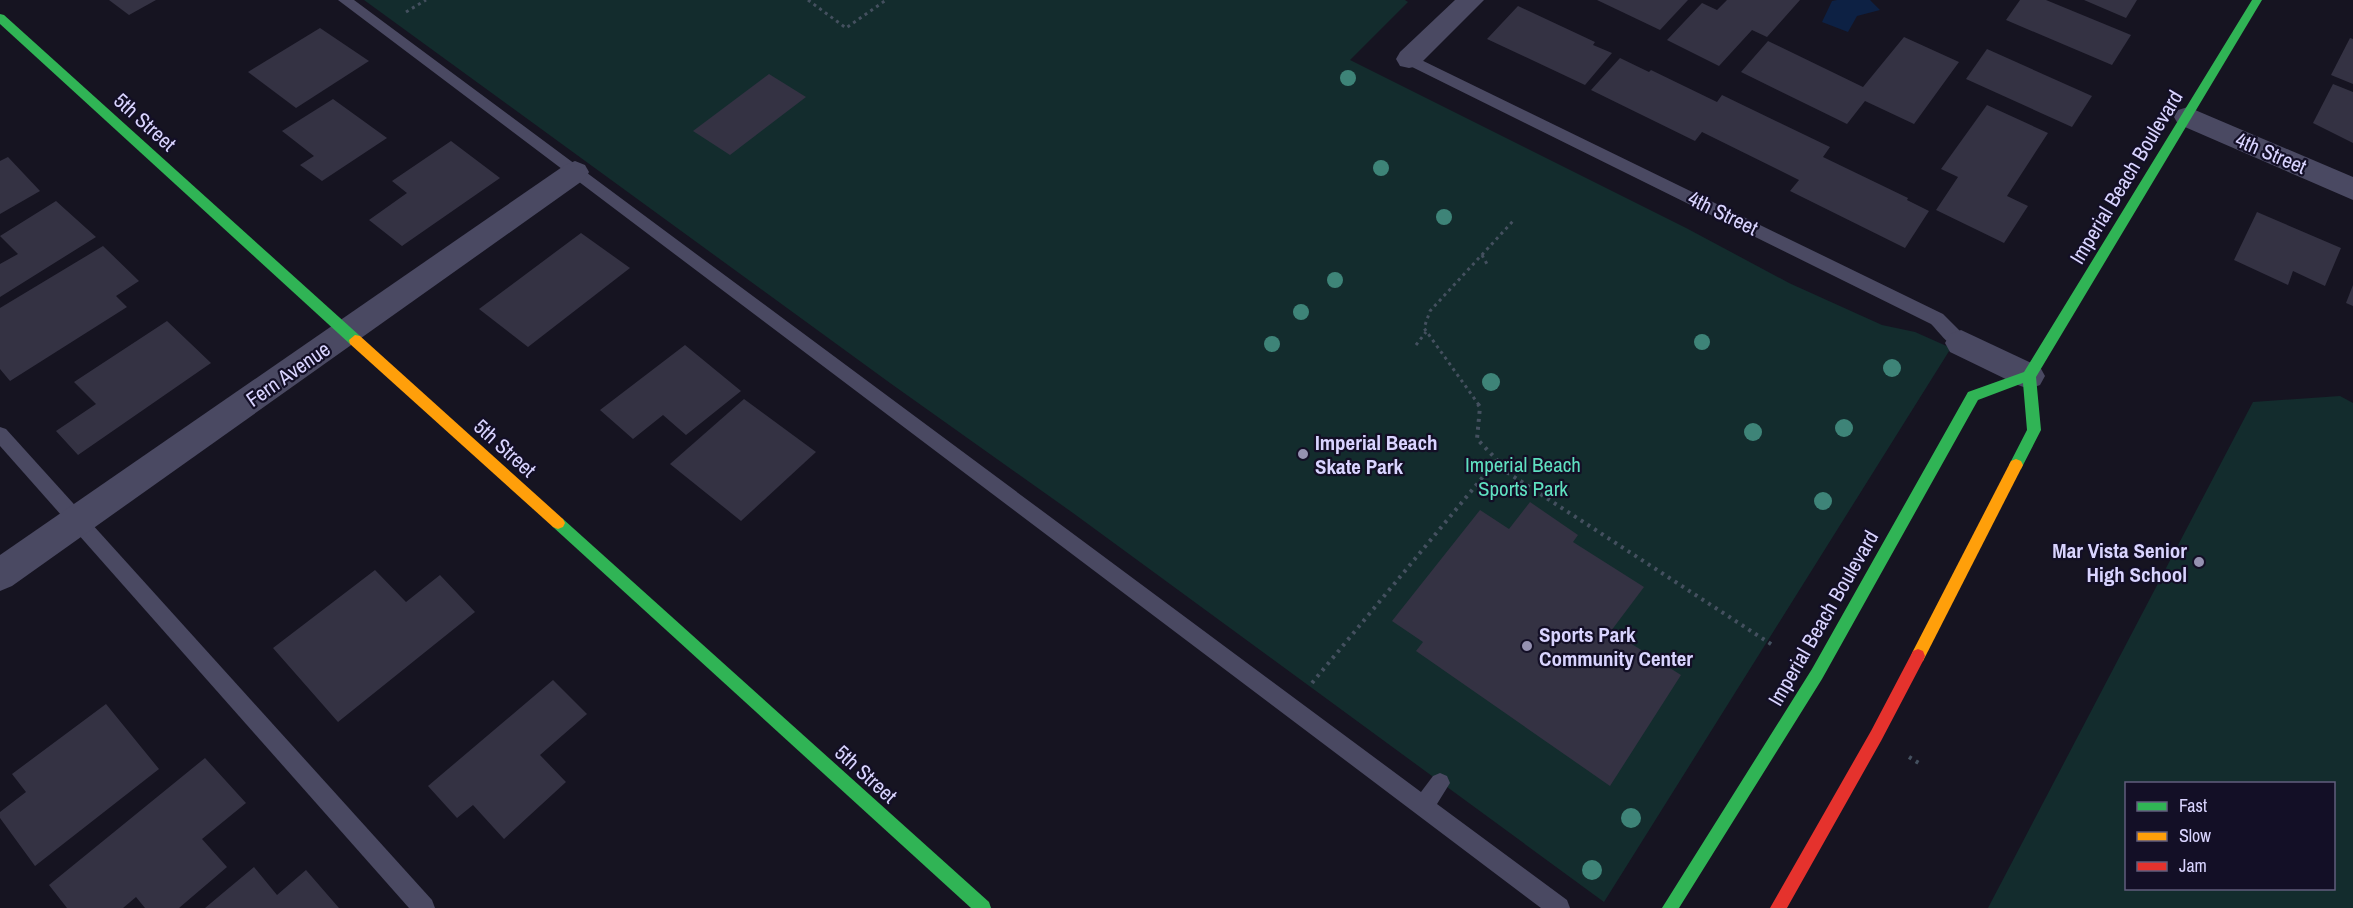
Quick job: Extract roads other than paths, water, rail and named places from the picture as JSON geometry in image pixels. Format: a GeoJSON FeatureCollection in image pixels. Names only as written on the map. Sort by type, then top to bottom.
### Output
{"type":"FeatureCollection","features":[{"type":"Feature","properties":{"kind":"main road","name":"Imperial Beach Boulevard"},"geometry":{"type":"LineString","coordinates":[[1670,908],[1818,674],[1973,396],[2029,376],[2257,0]]}},
{"type":"Feature","properties":{"kind":"main road","name":"5th Street"},"geometry":{"type":"LineString","coordinates":[[0,18],[983,908]]}},
{"type":"Feature","properties":{"kind":"main road"},"geometry":{"type":"LineString","coordinates":[[1778,908],[1876,736],[2034,430],[2029,376]]}},
{"type":"Feature","properties":{"kind":"street"},"geometry":{"type":"LineString","coordinates":[[1409,59],[1471,0]]}},
{"type":"Feature","properties":{"kind":"street","name":"4th Street"},"geometry":{"type":"LineString","coordinates":[[2188,117],[2353,189]]}},
{"type":"Feature","properties":{"kind":"street","name":"Fern Avenue"},"geometry":{"type":"LineString","coordinates":[[0,575],[575,172]]}},
{"type":"Feature","properties":{"kind":"street","name":"4th Street"},"geometry":{"type":"LineString","coordinates":[[1961,343],[2029,376]]}},
{"type":"Feature","properties":{"kind":"lane"},"geometry":{"type":"LineString","coordinates":[[345,0],[1559,908]]}},
{"type":"Feature","properties":{"kind":"lane","name":"4th Street"},"geometry":{"type":"LineString","coordinates":[[1409,59],[1937,319],[1961,343]]}},
{"type":"Feature","properties":{"kind":"lane"},"geometry":{"type":"LineString","coordinates":[[0,434],[424,908]]}},
{"type":"Feature","properties":{"kind":"lane"},"geometry":{"type":"LineString","coordinates":[[1422,807],[1440,783]]}},
{"type":"Feature","properties":{"kind":"water"},"geometry":{"type":"Polygon","coordinates":[[[1870,0],[1880,10],[1857,16],[1848,32],[1822,22],[1832,1],[1870,0]]]}},
{"type":"Feature","properties":{"kind":"place","name":"Imperial Beach Skate Park"},"geometry":{"type":"Point","coordinates":[1303,454]}},
{"type":"Feature","properties":{"kind":"place","name":"Mar Vista Senior High School"},"geometry":{"type":"Point","coordinates":[2199,562]}},
{"type":"Feature","properties":{"kind":"place","name":"Sports Park Community Center"},"geometry":{"type":"Point","coordinates":[1527,646]}},
{"type":"Feature","properties":{"kind":"park label","name":"Imperial Beach Sports Park"},"geometry":{"type":"Point","coordinates":[1523,476]}}]}
